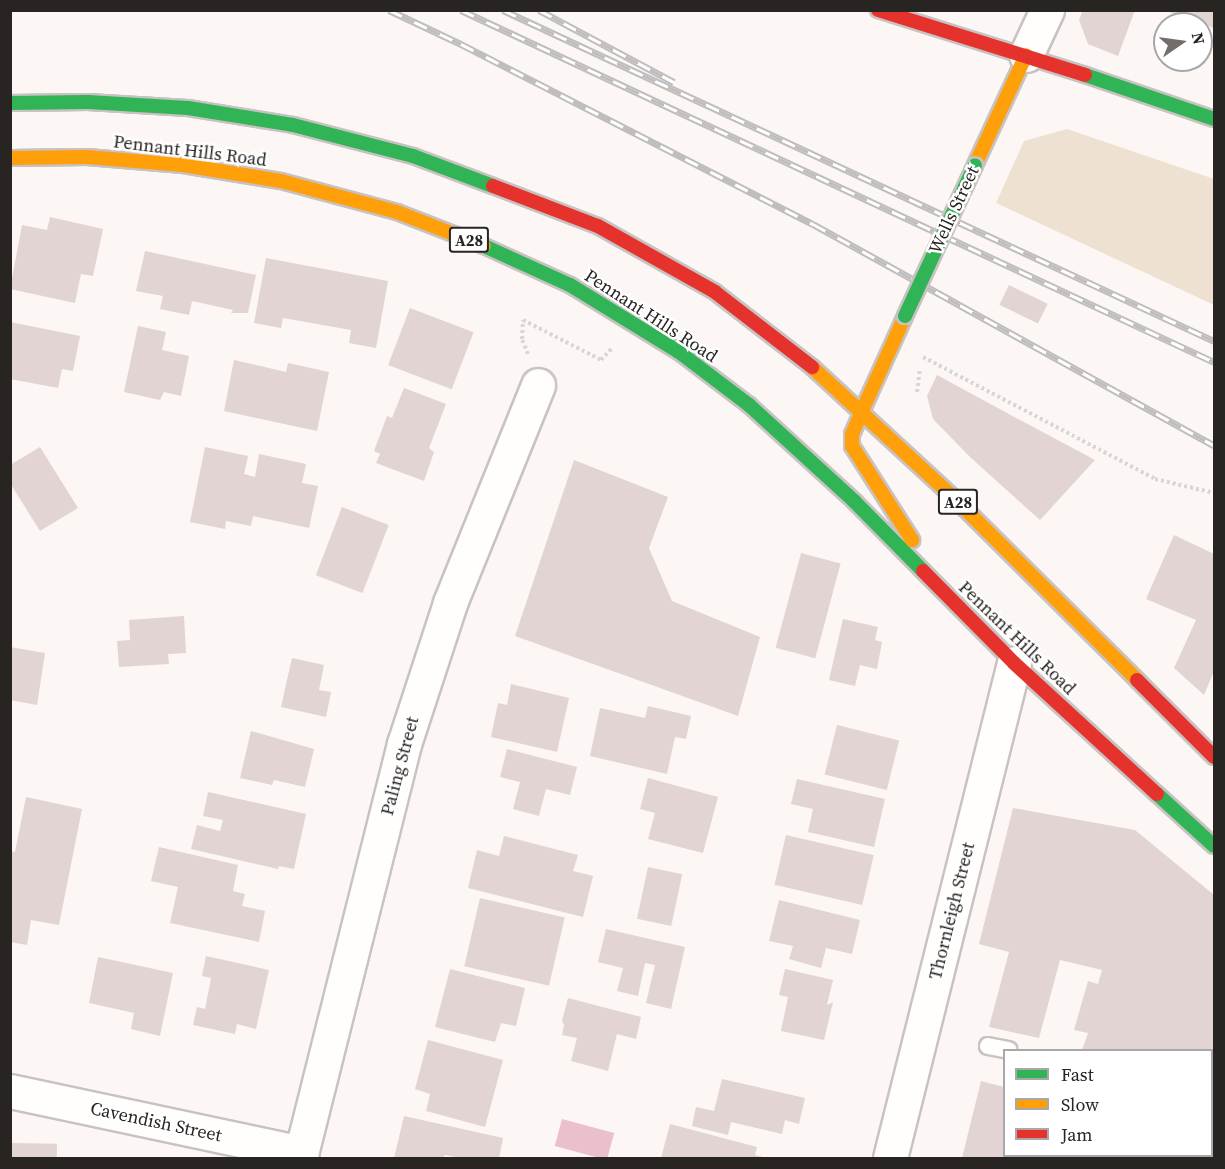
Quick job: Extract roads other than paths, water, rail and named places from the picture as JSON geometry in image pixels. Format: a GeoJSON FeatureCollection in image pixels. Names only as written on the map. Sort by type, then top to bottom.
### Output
{"type":"FeatureCollection","features":[{"type":"Feature","properties":{"kind":"main road"},"geometry":{"type":"LineString","coordinates":[[878,10],[1026,55],[1215,118]]}},
{"type":"Feature","properties":{"kind":"main road","name":"Wells Street"},"geometry":{"type":"LineString","coordinates":[[948,598],[852,446],[852,434],[1026,55]]}},
{"type":"Feature","properties":{"kind":"main road","name":"A28"},"geometry":{"type":"LineString","coordinates":[[10,103],[88,102],[188,108],[293,124],[413,156],[512,191],[598,226],[715,292],[796,352],[953,497],[1215,757]]}},
{"type":"Feature","properties":{"kind":"main road","name":"Pennant Hills Road"},"geometry":{"type":"LineString","coordinates":[[10,158],[87,157],[183,165],[281,182],[397,212],[492,249],[561,281],[679,352],[749,405],[854,501],[1014,663],[1215,846]]}},
{"type":"Feature","properties":{"kind":"street","name":"Wells Street"},"geometry":{"type":"LineString","coordinates":[[1026,55],[1047,10]]}},
{"type":"Feature","properties":{"kind":"street","name":"Paling Street"},"geometry":{"type":"LineString","coordinates":[[300,1156],[404,744],[450,603],[538,385]]}},
{"type":"Feature","properties":{"kind":"street","name":"Thornleigh Street"},"geometry":{"type":"LineString","coordinates":[[890,1158],[1014,663]]}},
{"type":"Feature","properties":{"kind":"street","name":"Cavendish Street"},"geometry":{"type":"LineString","coordinates":[[10,1092],[300,1156]]}},
{"type":"Feature","properties":{"kind":"lane"},"geometry":{"type":"LineString","coordinates":[[988,1046],[1004,1049]]}},
{"type":"Feature","properties":{"kind":"railway"},"geometry":{"type":"LineString","coordinates":[[389,10],[461,44],[813,224],[1214,445]]}},
{"type":"Feature","properties":{"kind":"railway"},"geometry":{"type":"LineString","coordinates":[[461,10],[1214,362]]}},
{"type":"Feature","properties":{"kind":"railway"},"geometry":{"type":"LineString","coordinates":[[503,10],[1214,341]]}},
{"type":"Feature","properties":{"kind":"railway"},"geometry":{"type":"LineString","coordinates":[[539,10],[674,82]]}}]}
